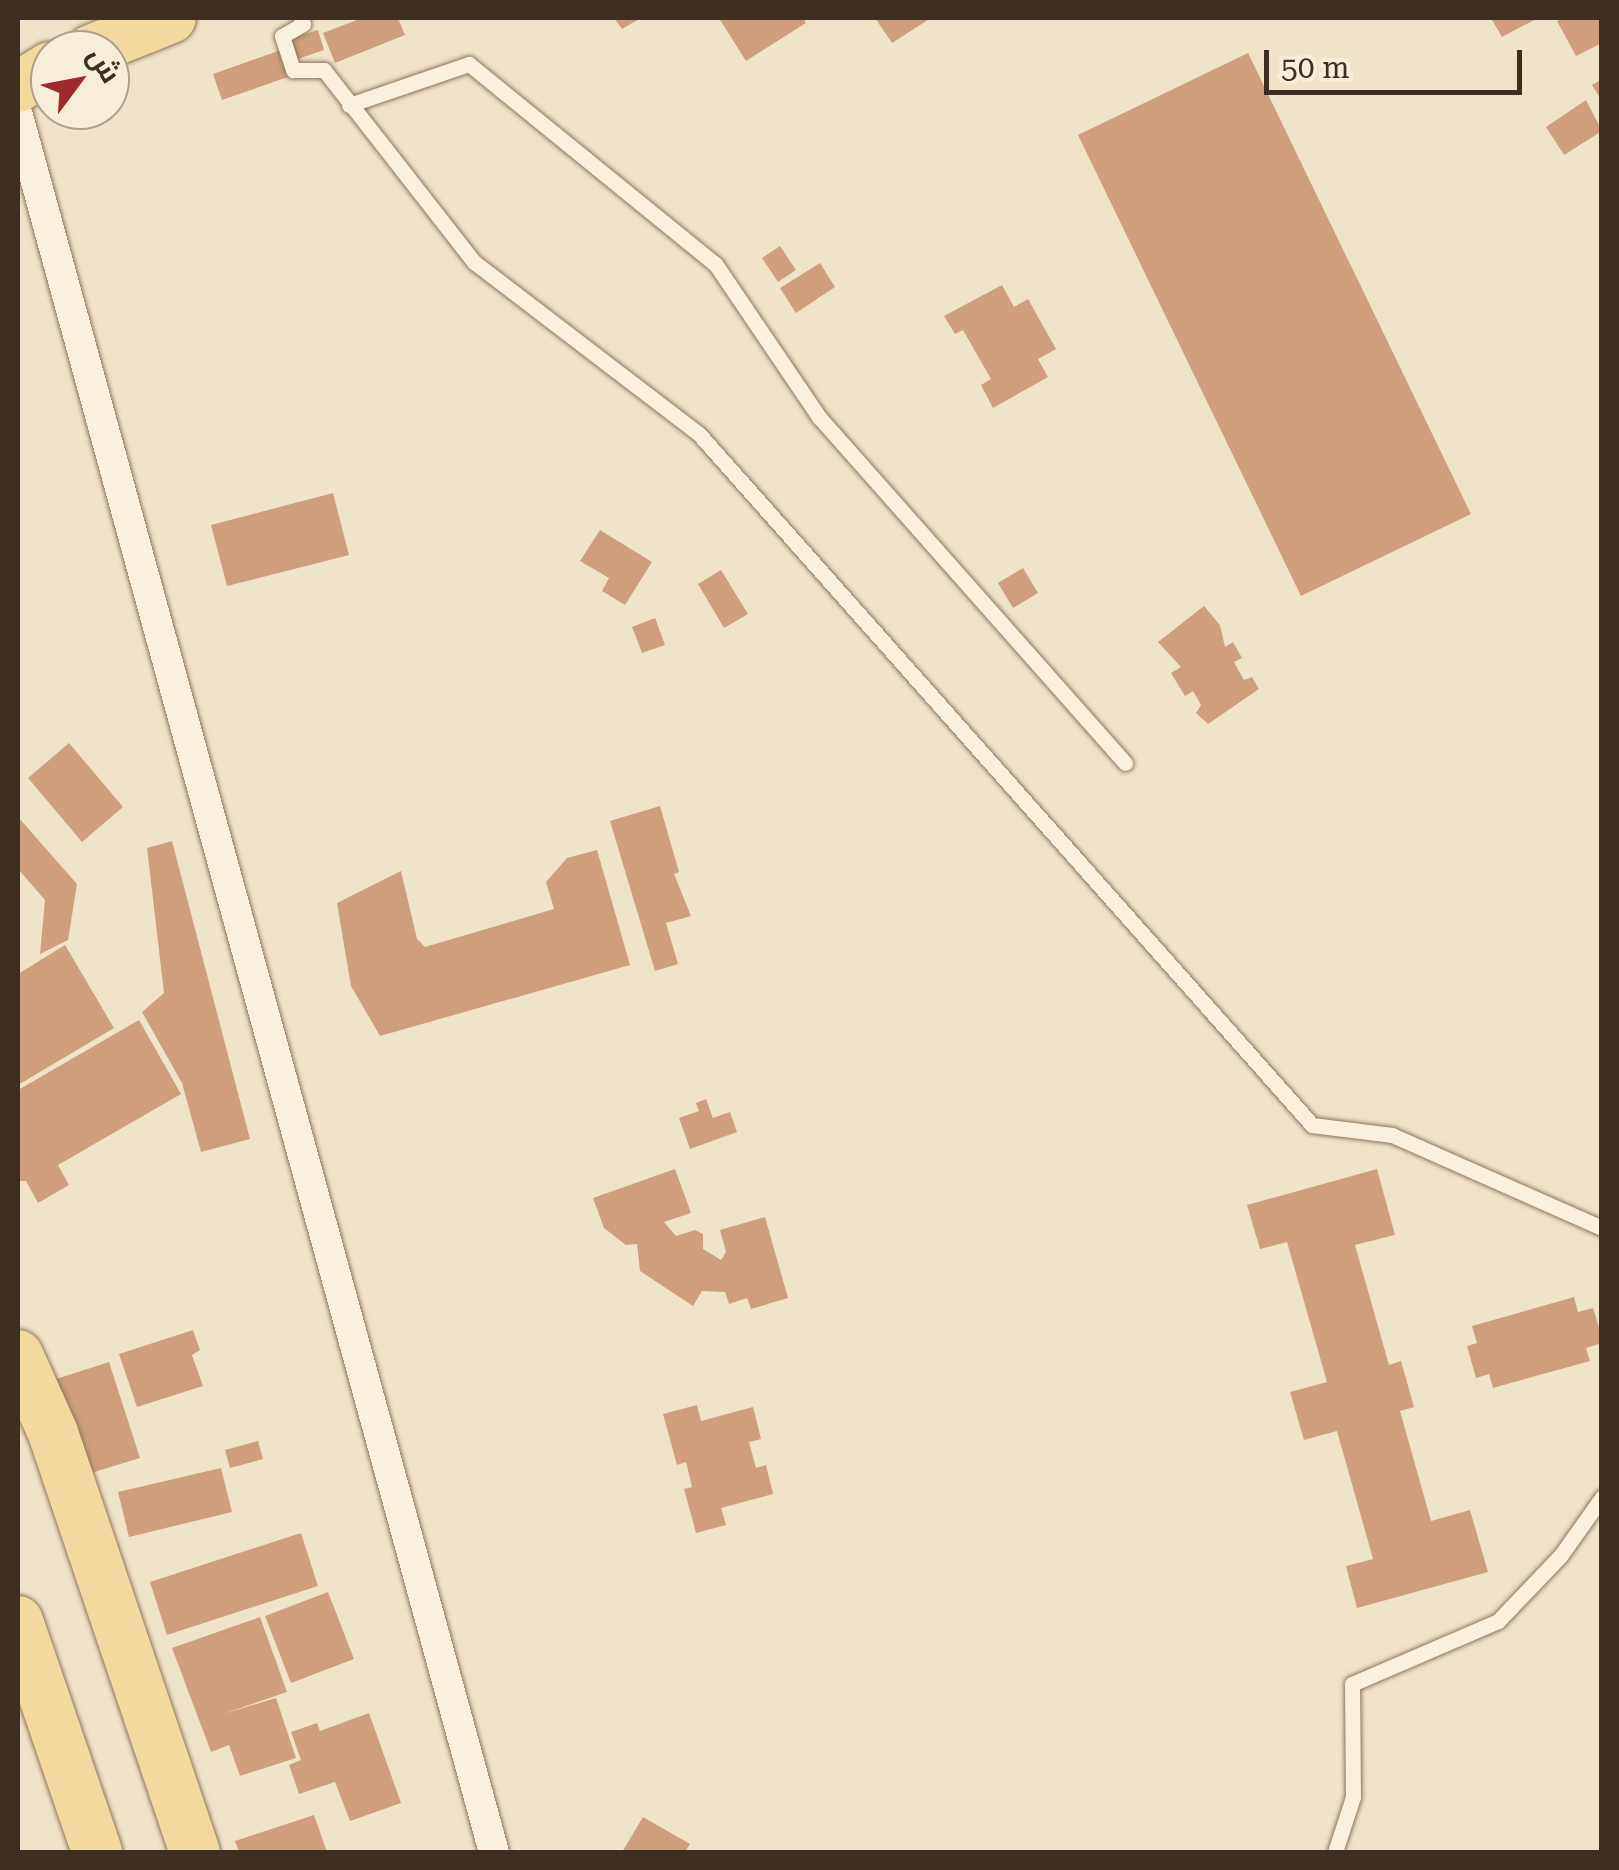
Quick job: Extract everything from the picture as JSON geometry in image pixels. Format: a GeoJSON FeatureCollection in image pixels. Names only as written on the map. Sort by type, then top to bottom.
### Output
{"type":"FeatureCollection","features":[{"type":"Feature","properties":{"kind":"main road"},"geometry":{"type":"LineString","coordinates":[[130,34],[171,18]]}},
{"type":"Feature","properties":{"kind":"main road"},"geometry":{"type":"LineString","coordinates":[[18,1355],[53,1433],[195,1852]]}},
{"type":"Feature","properties":{"kind":"main road"},"geometry":{"type":"LineString","coordinates":[[18,1622],[96,1852]]}},
{"type":"Feature","properties":{"kind":"street"},"geometry":{"type":"LineString","coordinates":[[18,116],[494,1852]]}},
{"type":"Feature","properties":{"kind":"lane"},"geometry":{"type":"LineString","coordinates":[[301,18],[303,24],[282,36],[293,70],[324,70],[474,262],[699,434],[1312,1125],[1392,1134],[1602,1228]]}},
{"type":"Feature","properties":{"kind":"lane"},"geometry":{"type":"LineString","coordinates":[[349,105],[469,64],[716,265],[819,417],[1125,763]]}},
{"type":"Feature","properties":{"kind":"lane"},"geometry":{"type":"LineString","coordinates":[[1334,1852],[1353,1797],[1352,1684],[1498,1621],[1561,1555],[1602,1496]]}},
{"type":"Feature","properties":{"kind":"building"},"geometry":{"type":"Polygon","coordinates":[[[362,18],[398,18],[405,35],[335,63],[323,33],[362,18]]]}},
{"type":"Feature","properties":{"kind":"building"},"geometry":{"type":"Polygon","coordinates":[[[614,18],[641,18],[622,29],[614,18]]]}},
{"type":"Feature","properties":{"kind":"building"},"geometry":{"type":"Polygon","coordinates":[[[719,18],[803,18],[806,23],[746,61],[719,18]]]}},
{"type":"Feature","properties":{"kind":"building"},"geometry":{"type":"Polygon","coordinates":[[[875,18],[931,18],[892,43],[875,18]]]}},
{"type":"Feature","properties":{"kind":"building"},"geometry":{"type":"Polygon","coordinates":[[[1491,18],[1538,18],[1502,37],[1491,18]]]}},
{"type":"Feature","properties":{"kind":"building"},"geometry":{"type":"Polygon","coordinates":[[[1602,18],[1602,43],[1576,56],[1557,21],[1602,18]]]}},
{"type":"Feature","properties":{"kind":"building"},"geometry":{"type":"Polygon","coordinates":[[[318,30],[324,50],[292,61],[286,40],[318,30]]]}},
{"type":"Feature","properties":{"kind":"building"},"geometry":{"type":"Polygon","coordinates":[[[281,50],[291,76],[222,100],[213,74],[281,50]]]}},
{"type":"Feature","properties":{"kind":"building"},"geometry":{"type":"Polygon","coordinates":[[[1248,53],[1471,514],[1301,596],[1078,135],[1248,53]]]}},
{"type":"Feature","properties":{"kind":"building"},"geometry":{"type":"Polygon","coordinates":[[[1602,79],[1602,101],[1592,85],[1602,79]]]}},
{"type":"Feature","properties":{"kind":"building"},"geometry":{"type":"Polygon","coordinates":[[[1586,100],[1602,131],[1564,155],[1546,127],[1586,100]]]}},
{"type":"Feature","properties":{"kind":"building"},"geometry":{"type":"Polygon","coordinates":[[[780,246],[796,270],[778,282],[762,258],[780,246]]]}},
{"type":"Feature","properties":{"kind":"building"},"geometry":{"type":"Polygon","coordinates":[[[820,263],[835,287],[796,313],[780,288],[820,263]]]}},
{"type":"Feature","properties":{"kind":"building"},"geometry":{"type":"Polygon","coordinates":[[[1002,285],[1014,307],[1028,299],[1056,349],[1038,359],[1048,377],[993,408],[981,385],[991,379],[963,330],[955,334],[944,316],[1002,285]]]}},
{"type":"Feature","properties":{"kind":"building"},"geometry":{"type":"Polygon","coordinates":[[[333,493],[349,555],[227,586],[211,525],[333,493]]]}},
{"type":"Feature","properties":{"kind":"building"},"geometry":{"type":"Polygon","coordinates":[[[600,530],[652,562],[625,605],[602,591],[609,578],[580,561],[600,530]]]}},
{"type":"Feature","properties":{"kind":"building"},"geometry":{"type":"Polygon","coordinates":[[[1023,568],[1038,593],[1013,608],[998,583],[1023,568]]]}},
{"type":"Feature","properties":{"kind":"building"},"geometry":{"type":"Polygon","coordinates":[[[721,570],[748,614],[724,628],[698,584],[721,570]]]}},
{"type":"Feature","properties":{"kind":"building"},"geometry":{"type":"Polygon","coordinates":[[[1204,606],[1220,625],[1225,647],[1233,642],[1242,658],[1234,662],[1244,680],[1252,677],[1259,689],[1208,724],[1196,713],[1201,705],[1193,691],[1185,696],[1171,673],[1181,667],[1158,642],[1204,606]]]}},
{"type":"Feature","properties":{"kind":"building"},"geometry":{"type":"Polygon","coordinates":[[[655,618],[665,645],[642,653],[632,627],[655,618]]]}},
{"type":"Feature","properties":{"kind":"building"},"geometry":{"type":"Polygon","coordinates":[[[69,743],[123,807],[82,842],[28,778],[69,743]]]}},
{"type":"Feature","properties":{"kind":"building"},"geometry":{"type":"Polygon","coordinates":[[[660,806],[679,872],[674,874],[691,916],[666,923],[678,964],[655,971],[610,821],[660,806]]]}},
{"type":"Feature","properties":{"kind":"building"},"geometry":{"type":"Polygon","coordinates":[[[18,817],[77,884],[68,940],[40,954],[45,900],[18,869],[18,817]]]}},
{"type":"Feature","properties":{"kind":"building"},"geometry":{"type":"Polygon","coordinates":[[[172,841],[250,1139],[201,1152],[182,1083],[142,1012],[164,993],[147,848],[172,841]]]}},
{"type":"Feature","properties":{"kind":"building"},"geometry":{"type":"Polygon","coordinates":[[[597,850],[630,965],[380,1036],[351,986],[337,903],[401,871],[417,939],[425,947],[554,909],[546,882],[567,858],[597,850]]]}},
{"type":"Feature","properties":{"kind":"building"},"geometry":{"type":"Polygon","coordinates":[[[65,945],[114,1028],[18,1085],[18,974],[65,945]]]}},
{"type":"Feature","properties":{"kind":"building"},"geometry":{"type":"Polygon","coordinates":[[[139,1020],[181,1094],[58,1165],[69,1185],[38,1203],[26,1181],[18,1181],[18,1090],[139,1020]]]}},
{"type":"Feature","properties":{"kind":"building"},"geometry":{"type":"Polygon","coordinates":[[[706,1099],[713,1118],[730,1112],[737,1132],[690,1149],[679,1118],[699,1111],[696,1103],[706,1099]]]}},
{"type":"Feature","properties":{"kind":"building"},"geometry":{"type":"Polygon","coordinates":[[[675,1169],[691,1213],[664,1222],[676,1236],[695,1230],[703,1234],[703,1249],[721,1260],[726,1252],[720,1230],[765,1217],[788,1298],[751,1309],[747,1298],[729,1304],[725,1292],[702,1291],[693,1306],[640,1271],[637,1244],[626,1245],[604,1228],[593,1198],[675,1169]]]}},
{"type":"Feature","properties":{"kind":"building"},"geometry":{"type":"Polygon","coordinates":[[[1377,1169],[1395,1235],[1355,1245],[1389,1365],[1401,1361],[1414,1407],[1400,1411],[1431,1521],[1470,1510],[1488,1572],[1357,1608],[1346,1566],[1373,1559],[1337,1431],[1304,1440],[1290,1392],[1327,1382],[1287,1242],[1260,1249],[1247,1205],[1377,1169]]]}},
{"type":"Feature","properties":{"kind":"building"},"geometry":{"type":"Polygon","coordinates":[[[1574,1297],[1578,1312],[1593,1308],[1602,1337],[1602,1343],[1586,1348],[1590,1361],[1493,1388],[1489,1374],[1476,1378],[1467,1346],[1477,1343],[1472,1326],[1574,1297]]]}},
{"type":"Feature","properties":{"kind":"building"},"geometry":{"type":"Polygon","coordinates":[[[193,1330],[200,1350],[192,1355],[203,1386],[137,1407],[119,1354],[193,1330]]]}},
{"type":"Feature","properties":{"kind":"building"},"geometry":{"type":"Polygon","coordinates":[[[109,1362],[140,1458],[81,1476],[50,1381],[109,1362]]]}},
{"type":"Feature","properties":{"kind":"building"},"geometry":{"type":"Polygon","coordinates":[[[697,1405],[701,1421],[753,1407],[761,1439],[749,1442],[756,1468],[766,1465],[773,1494],[721,1508],[726,1525],[696,1533],[684,1489],[692,1487],[686,1462],[677,1465],[663,1414],[697,1405]]]}},
{"type":"Feature","properties":{"kind":"building"},"geometry":{"type":"Polygon","coordinates":[[[258,1441],[263,1459],[230,1468],[225,1450],[258,1441]]]}},
{"type":"Feature","properties":{"kind":"building"},"geometry":{"type":"Polygon","coordinates":[[[221,1468],[232,1512],[129,1537],[118,1492],[221,1468]]]}},
{"type":"Feature","properties":{"kind":"building"},"geometry":{"type":"Polygon","coordinates":[[[301,1533],[318,1586],[167,1635],[150,1582],[301,1533]]]}},
{"type":"Feature","properties":{"kind":"building"},"geometry":{"type":"Polygon","coordinates":[[[328,1592],[354,1659],[291,1683],[265,1616],[328,1592]]]}},
{"type":"Feature","properties":{"kind":"building"},"geometry":{"type":"Polygon","coordinates":[[[260,1617],[287,1692],[223,1714],[276,1698],[296,1758],[240,1776],[229,1745],[211,1752],[172,1648],[260,1617]]]}},
{"type":"Feature","properties":{"kind":"building"},"geometry":{"type":"Polygon","coordinates":[[[369,1713],[401,1803],[350,1821],[335,1782],[299,1794],[289,1765],[301,1760],[291,1732],[317,1723],[320,1731],[369,1713]]]}},
{"type":"Feature","properties":{"kind":"building"},"geometry":{"type":"Polygon","coordinates":[[[314,1815],[327,1852],[239,1852],[235,1841],[314,1815]]]}},
{"type":"Feature","properties":{"kind":"building"},"geometry":{"type":"Polygon","coordinates":[[[643,1817],[690,1844],[685,1852],[622,1852],[643,1817]]]}}]}
